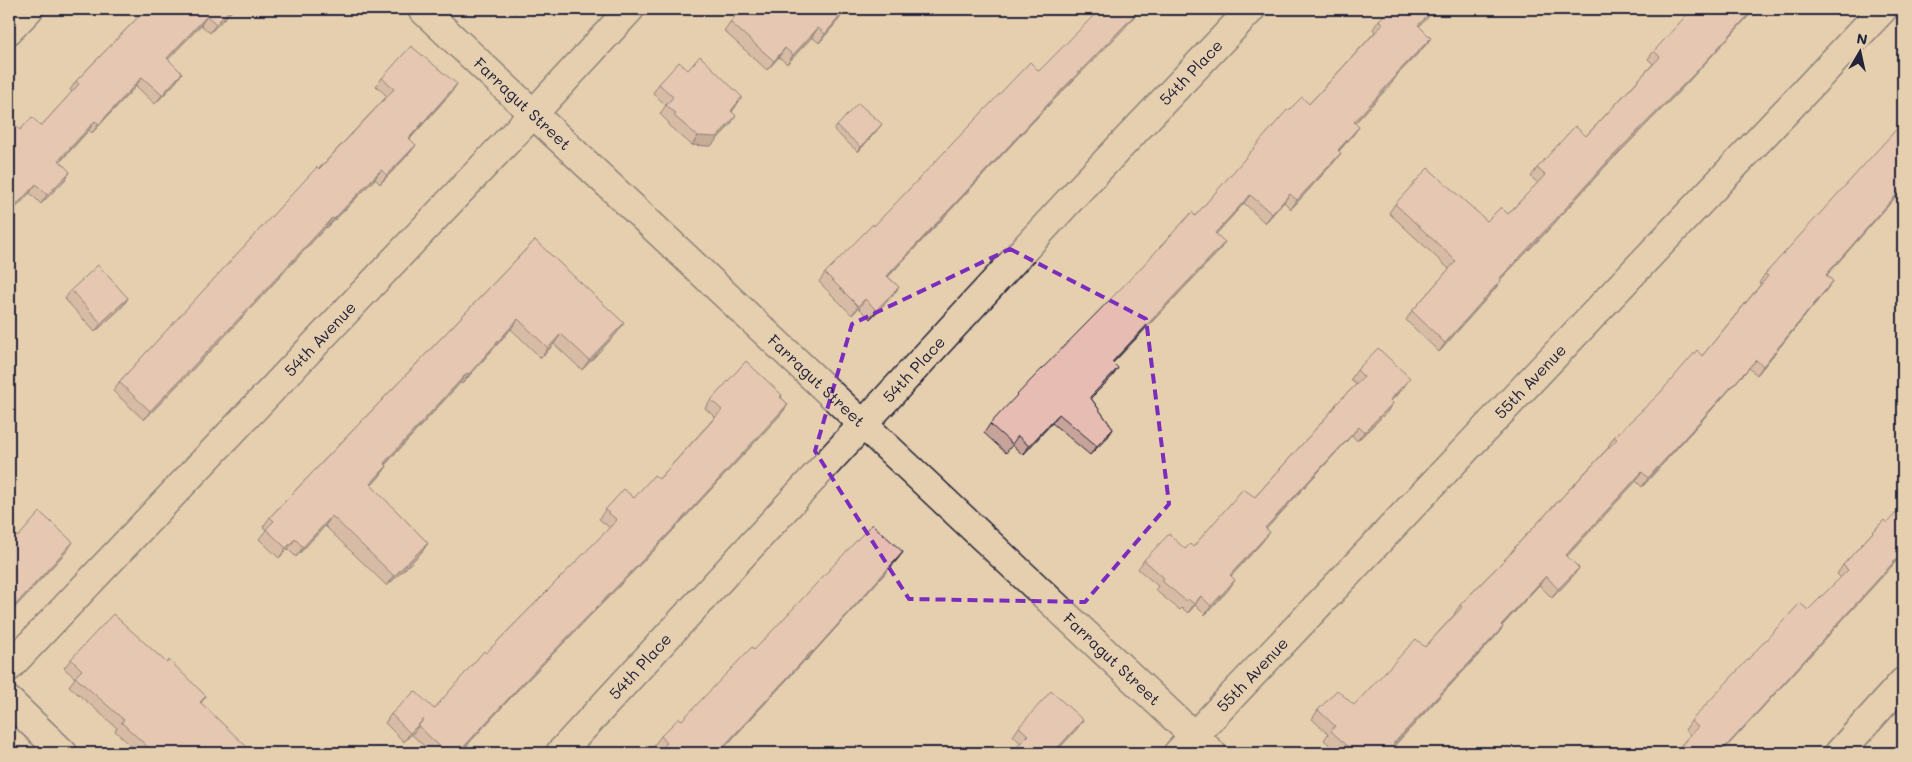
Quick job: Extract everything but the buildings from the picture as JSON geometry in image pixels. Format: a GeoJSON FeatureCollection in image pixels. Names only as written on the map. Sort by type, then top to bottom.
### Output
{"type":"FeatureCollection","features":[{"type":"Feature","properties":{"kind":"street"},"geometry":{"type":"LineString","coordinates":[[9,30],[29,9]]}},
{"type":"Feature","properties":{"kind":"street","name":"Farragut Street"},"geometry":{"type":"LineString","coordinates":[[422,9],[864,424],[1194,748]]}},
{"type":"Feature","properties":{"kind":"street","name":"54th Avenue"},"geometry":{"type":"LineString","coordinates":[[9,666],[533,114],[630,9]]}},
{"type":"Feature","properties":{"kind":"street","name":"54th Place"},"geometry":{"type":"LineString","coordinates":[[560,753],[1078,191],[1250,9]]}},
{"type":"Feature","properties":{"kind":"street","name":"55th Avenue"},"geometry":{"type":"LineString","coordinates":[[1194,748],[1883,9]]}},
{"type":"Feature","properties":{"kind":"street"},"geometry":{"type":"LineString","coordinates":[[1839,753],[1903,682]]}},
{"type":"Feature","properties":{"kind":"street"},"geometry":{"type":"LineString","coordinates":[[9,701],[63,753]]}},
{"type":"Feature","properties":{"kind":"highlighted area"},"geometry":{"type":"Polygon","coordinates":[[[1010,249],[1146,319],[1169,504],[1085,602],[909,599],[815,451],[852,324],[1010,249]]]}}]}
